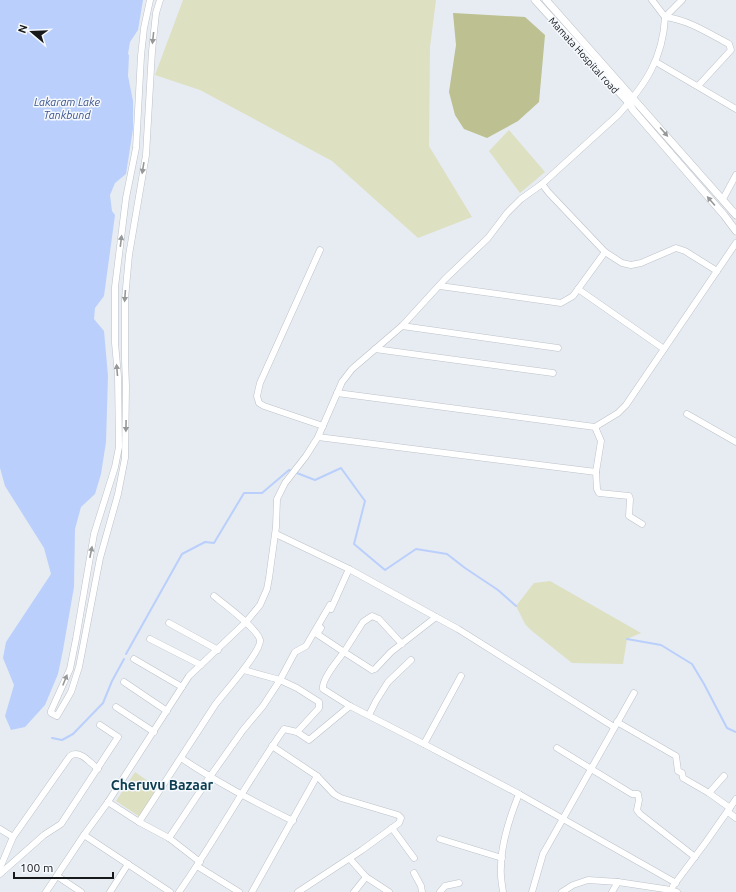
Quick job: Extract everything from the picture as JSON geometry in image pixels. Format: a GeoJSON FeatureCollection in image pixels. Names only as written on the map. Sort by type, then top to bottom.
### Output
{"type":"FeatureCollection","features":[{"type":"Feature","properties":{"kind":"street"},"geometry":{"type":"LineString","coordinates":[[150,0],[144,28],[141,56],[136,148],[126,198],[116,287],[115,344],[118,376],[119,446],[115,467],[94,534],[70,669],[51,711],[57,716],[71,692],[79,667],[100,558],[118,494],[125,458],[125,299],[130,255],[146,155],[152,51],[156,13],[160,0]]}},
{"type":"Feature","properties":{"kind":"street","name":"Mamata Hospital road"},"geometry":{"type":"LineString","coordinates":[[535,0],[575,45],[630,100],[638,103],[736,215]]}},
{"type":"Feature","properties":{"kind":"street","name":"Mamata Hospital road"},"geometry":{"type":"LineString","coordinates":[[546,0],[630,100],[633,110],[736,231]]}},
{"type":"Feature","properties":{"kind":"street"},"geometry":{"type":"LineString","coordinates":[[652,0],[665,17],[678,18],[690,23],[729,44],[733,51],[698,86]]}},
{"type":"Feature","properties":{"kind":"street"},"geometry":{"type":"LineString","coordinates":[[46,892],[108,802],[189,676],[246,622],[260,605],[267,589],[276,534],[277,499],[285,483],[306,456],[318,437],[342,382],[352,369],[402,326],[445,279],[488,238],[521,199],[542,184],[618,115],[642,86],[656,62],[662,41],[665,17],[682,0]]}},
{"type":"Feature","properties":{"kind":"street"},"geometry":{"type":"LineString","coordinates":[[656,62],[736,109]]}},
{"type":"Feature","properties":{"kind":"street"},"geometry":{"type":"LineString","coordinates":[[722,199],[736,175]]}},
{"type":"Feature","properties":{"kind":"street"},"geometry":{"type":"LineString","coordinates":[[542,184],[605,252],[622,263],[631,265],[641,263],[676,248],[685,251],[717,271]]}},
{"type":"Feature","properties":{"kind":"street"},"geometry":{"type":"LineString","coordinates":[[337,393],[595,427],[618,413],[626,405],[736,243]]}},
{"type":"Feature","properties":{"kind":"street"},"geometry":{"type":"LineString","coordinates":[[320,250],[260,383],[257,396],[259,403],[264,406],[323,426]]}},
{"type":"Feature","properties":{"kind":"street"},"geometry":{"type":"LineString","coordinates":[[440,286],[561,303],[573,296],[605,252]]}},
{"type":"Feature","properties":{"kind":"street"},"geometry":{"type":"LineString","coordinates":[[578,289],[664,349]]}},
{"type":"Feature","properties":{"kind":"street"},"geometry":{"type":"LineString","coordinates":[[402,326],[558,348]]}},
{"type":"Feature","properties":{"kind":"street"},"geometry":{"type":"LineString","coordinates":[[375,349],[554,373]]}},
{"type":"Feature","properties":{"kind":"street"},"geometry":{"type":"LineString","coordinates":[[687,414],[736,442]]}},
{"type":"Feature","properties":{"kind":"street"},"geometry":{"type":"LineString","coordinates":[[595,427],[601,441],[596,472],[597,489],[599,493],[629,496],[629,516],[642,524]]}},
{"type":"Feature","properties":{"kind":"street"},"geometry":{"type":"LineString","coordinates":[[318,437],[596,472]]}},
{"type":"Feature","properties":{"kind":"street"},"geometry":{"type":"LineString","coordinates":[[276,534],[349,569],[458,629],[615,725],[676,756],[678,771],[682,773],[683,778],[709,793],[736,818]]}},
{"type":"Feature","properties":{"kind":"street"},"geometry":{"type":"LineString","coordinates":[[349,569],[336,600],[317,634],[372,670],[377,667],[391,652],[436,617]]}},
{"type":"Feature","properties":{"kind":"street"},"geometry":{"type":"LineString","coordinates":[[139,822],[215,705],[244,670],[259,646],[260,640],[256,632],[214,596]]}},
{"type":"Feature","properties":{"kind":"street"},"geometry":{"type":"LineString","coordinates":[[169,838],[243,730],[264,706],[295,652],[306,646],[330,605]]}},
{"type":"Feature","properties":{"kind":"street"},"geometry":{"type":"LineString","coordinates":[[402,644],[379,619],[372,616],[363,622],[327,675],[322,686],[323,689],[325,692],[350,706],[519,794],[676,882]]}},
{"type":"Feature","properties":{"kind":"street"},"geometry":{"type":"LineString","coordinates":[[169,623],[218,650]]}},
{"type":"Feature","properties":{"kind":"street"},"geometry":{"type":"LineString","coordinates":[[150,639],[201,665]]}},
{"type":"Feature","properties":{"kind":"street"},"geometry":{"type":"LineString","coordinates":[[134,659],[182,687]]}},
{"type":"Feature","properties":{"kind":"street"},"geometry":{"type":"LineString","coordinates":[[368,715],[388,682],[411,660]]}},
{"type":"Feature","properties":{"kind":"street"},"geometry":{"type":"LineString","coordinates":[[244,670],[280,680],[297,688],[319,702],[319,708],[297,732]]}},
{"type":"Feature","properties":{"kind":"street"},"geometry":{"type":"LineString","coordinates":[[424,744],[461,676]]}},
{"type":"Feature","properties":{"kind":"street"},"geometry":{"type":"LineString","coordinates":[[124,682],[167,711]]}},
{"type":"Feature","properties":{"kind":"street"},"geometry":{"type":"LineString","coordinates":[[532,892],[543,854],[634,693]]}},
{"type":"Feature","properties":{"kind":"street"},"geometry":{"type":"LineString","coordinates":[[179,892],[240,795],[284,729],[297,732],[310,740],[350,706]]}},
{"type":"Feature","properties":{"kind":"street"},"geometry":{"type":"LineString","coordinates":[[116,707],[154,732]]}},
{"type":"Feature","properties":{"kind":"street"},"geometry":{"type":"LineString","coordinates":[[0,874],[44,835],[61,824],[98,769],[118,737],[100,725]]}},
{"type":"Feature","properties":{"kind":"street"},"geometry":{"type":"LineString","coordinates":[[272,746],[317,776],[334,794],[341,798],[399,815],[401,818],[401,821],[350,859],[298,892]]}},
{"type":"Feature","properties":{"kind":"street"},"geometry":{"type":"LineString","coordinates":[[557,748],[632,794],[638,794],[639,800],[637,810],[640,814],[695,857]]}},
{"type":"Feature","properties":{"kind":"street"},"geometry":{"type":"LineString","coordinates":[[0,868],[13,837],[70,756],[73,754],[80,754],[98,769]]}},
{"type":"Feature","properties":{"kind":"street"},"geometry":{"type":"LineString","coordinates":[[181,758],[209,778],[293,821]]}},
{"type":"Feature","properties":{"kind":"street"},"geometry":{"type":"LineString","coordinates":[[252,892],[317,776]]}},
{"type":"Feature","properties":{"kind":"street"},"geometry":{"type":"LineString","coordinates":[[709,793],[724,776]]}},
{"type":"Feature","properties":{"kind":"street"},"geometry":{"type":"LineString","coordinates":[[503,892],[501,867],[502,858],[511,814],[519,794]]}},
{"type":"Feature","properties":{"kind":"street"},"geometry":{"type":"LineString","coordinates":[[562,892],[573,885],[588,880],[618,882],[672,891],[676,882],[736,799]]}},
{"type":"Feature","properties":{"kind":"street"},"geometry":{"type":"LineString","coordinates":[[108,802],[139,822],[169,838],[198,864],[239,892]]}},
{"type":"Feature","properties":{"kind":"street"},"geometry":{"type":"LineString","coordinates":[[392,828],[414,858]]}},
{"type":"Feature","properties":{"kind":"street"},"geometry":{"type":"LineString","coordinates":[[0,829],[13,837]]}},
{"type":"Feature","properties":{"kind":"street"},"geometry":{"type":"LineString","coordinates":[[84,835],[170,892]]}},
{"type":"Feature","properties":{"kind":"street"},"geometry":{"type":"LineString","coordinates":[[440,840],[502,858]]}},
{"type":"Feature","properties":{"kind":"street"},"geometry":{"type":"LineString","coordinates":[[350,859],[366,877],[388,892]]}},
{"type":"Feature","properties":{"kind":"street"},"geometry":{"type":"LineString","coordinates":[[110,892],[128,864]]}},
{"type":"Feature","properties":{"kind":"street"},"geometry":{"type":"LineString","coordinates":[[414,873],[421,886],[422,892]]}},
{"type":"Feature","properties":{"kind":"street"},"geometry":{"type":"LineString","coordinates":[[57,876],[81,892]]}},
{"type":"Feature","properties":{"kind":"street"},"geometry":{"type":"LineString","coordinates":[[354,892],[366,877]]}},
{"type":"Feature","properties":{"kind":"street"},"geometry":{"type":"LineString","coordinates":[[612,892],[618,882]]}},
{"type":"Feature","properties":{"kind":"street"},"geometry":{"type":"LineString","coordinates":[[440,892],[445,886],[458,883]]}},
{"type":"Feature","properties":{"kind":"green space"},"geometry":{"type":"Polygon","coordinates":[[[183,0],[436,0],[430,47],[429,146],[472,217],[418,238],[332,161],[200,90],[155,75],[183,0]]]}},
{"type":"Feature","properties":{"kind":"green space"},"geometry":{"type":"Polygon","coordinates":[[[453,13],[525,17],[545,35],[539,102],[518,121],[487,138],[464,129],[455,115],[449,92],[456,45],[453,13]]]}},
{"type":"Feature","properties":{"kind":"green space"},"geometry":{"type":"Polygon","coordinates":[[[509,130],[545,172],[520,193],[489,151],[509,130]]]}},
{"type":"Feature","properties":{"kind":"green space"},"geometry":{"type":"Polygon","coordinates":[[[550,581],[641,633],[627,639],[623,664],[572,663],[525,624],[516,606],[534,583],[550,581]]]}},
{"type":"Feature","properties":{"kind":"green space"},"geometry":{"type":"Polygon","coordinates":[[[135,772],[159,789],[140,817],[116,801],[135,772]]]}},
{"type":"Feature","properties":{"kind":"water","name":"Lakaram Lake Tankbund"},"geometry":{"type":"Polygon","coordinates":[[[0,0],[143,0],[138,30],[130,42],[128,54],[128,76],[133,101],[133,129],[126,174],[115,183],[110,195],[112,211],[115,215],[104,296],[95,308],[94,319],[104,331],[108,376],[106,442],[101,474],[95,494],[81,507],[75,529],[74,587],[58,674],[45,705],[25,727],[11,730],[5,716],[14,685],[3,658],[6,642],[51,574],[44,548],[5,486],[0,468],[0,0]]]}},
{"type":"Feature","properties":{"kind":"waterway"},"geometry":{"type":"LineString","coordinates":[[126,654],[182,554],[205,542],[214,543],[244,493],[262,493],[289,470],[315,480],[341,468],[365,501],[354,544],[385,570],[416,549],[447,554],[498,590],[516,606]]}},
{"type":"Feature","properties":{"kind":"waterway"},"geometry":{"type":"LineString","coordinates":[[627,639],[661,645],[692,664],[727,728],[736,732]]}},
{"type":"Feature","properties":{"kind":"waterway"},"geometry":{"type":"LineString","coordinates":[[52,738],[62,740],[73,734],[103,703],[112,681],[124,659]]}},
{"type":"Feature","properties":{"kind":"district","name":"Cheruvu Bazaar"},"geometry":{"type":"Point","coordinates":[162,785]}}]}
